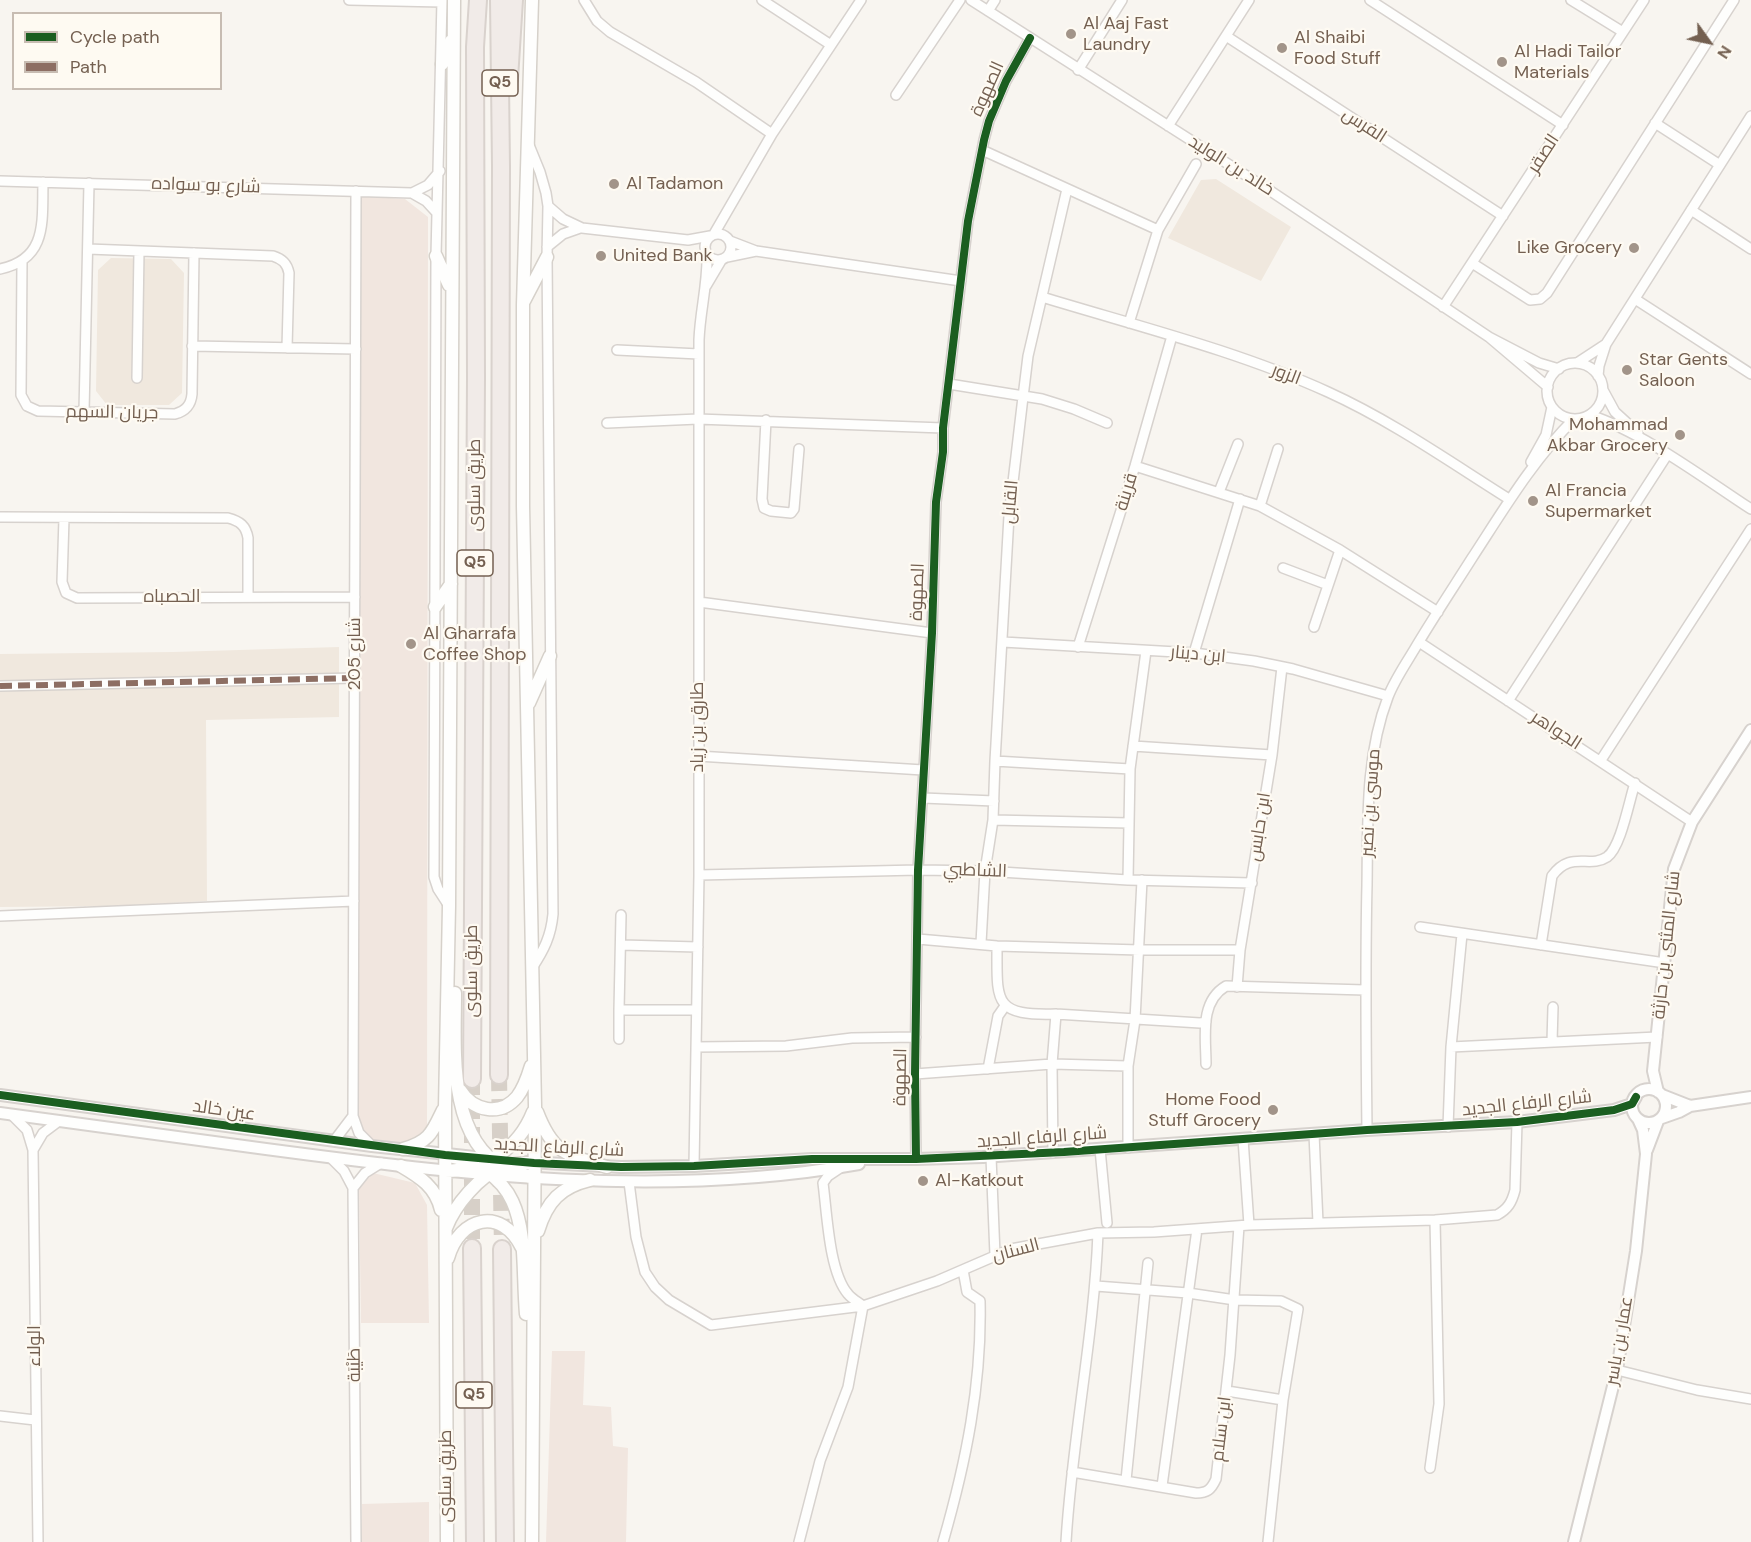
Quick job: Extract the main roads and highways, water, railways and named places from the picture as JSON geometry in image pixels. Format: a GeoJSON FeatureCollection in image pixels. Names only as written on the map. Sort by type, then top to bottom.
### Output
{"type":"FeatureCollection","features":[{"type":"Feature","properties":{"kind":"highway"},"geometry":{"type":"LineString","coordinates":[[470,0],[475,46]]}},
{"type":"Feature","properties":{"kind":"highway","name":"طريق سلوى"},"geometry":{"type":"LineString","coordinates":[[465,1082],[476,390],[475,46],[478,0]]}},
{"type":"Feature","properties":{"kind":"highway","name":"طريق سلوى"},"geometry":{"type":"LineString","coordinates":[[499,0],[501,166],[499,1075]]}},
{"type":"Feature","properties":{"kind":"highway"},"geometry":{"type":"LineString","coordinates":[[501,166],[511,62],[514,0]]}},
{"type":"Feature","properties":{"kind":"highway","name":"طريق سلوى"},"geometry":{"type":"LineString","coordinates":[[472,1248],[475,1542]]}},
{"type":"Feature","properties":{"kind":"highway","name":"Q5"},"geometry":{"type":"LineString","coordinates":[[502,1249],[505,1542]]}},
{"type":"Feature","properties":{"kind":"main road"},"geometry":{"type":"LineString","coordinates":[[532,0],[523,305],[523,506],[535,1105],[532,1542]]}},
{"type":"Feature","properties":{"kind":"main road","name":"طريق سلوى"},"geometry":{"type":"LineString","coordinates":[[446,1],[453,34],[449,906],[444,1232],[447,1542]]}},
{"type":"Feature","properties":{"kind":"main road"},"geometry":{"type":"LineString","coordinates":[[442,64],[453,34]]}},
{"type":"Feature","properties":{"kind":"main road"},"geometry":{"type":"LineString","coordinates":[[523,305],[547,252]]}},
{"type":"Feature","properties":{"kind":"main road"},"geometry":{"type":"LineString","coordinates":[[436,256],[452,290]]}},
{"type":"Feature","properties":{"kind":"main road"},"geometry":{"type":"LineString","coordinates":[[435,607],[451,584]]}},
{"type":"Feature","properties":{"kind":"main road"},"geometry":{"type":"LineString","coordinates":[[527,707],[550,656]]}},
{"type":"Feature","properties":{"kind":"main road"},"geometry":{"type":"LineString","coordinates":[[449,906],[455,948],[455,1059],[465,1082],[469,1101],[477,1107],[486,1109],[499,1109],[507,1106],[521,1090],[534,1058]]}},
{"type":"Feature","properties":{"kind":"main road"},"geometry":{"type":"LineString","coordinates":[[465,1082],[465,1119],[472,1134],[495,1167],[518,1215],[524,1252],[525,1314],[533,1328]]}},
{"type":"Feature","properties":{"kind":"main road"},"geometry":{"type":"LineString","coordinates":[[535,1105],[544,1129],[553,1143],[561,1150],[573,1157],[607,1167]]}},
{"type":"Feature","properties":{"kind":"main road"},"geometry":{"type":"LineString","coordinates":[[444,1232],[455,1210],[471,1190],[495,1167],[520,1137],[535,1105]]}},
{"type":"Feature","properties":{"kind":"main road"},"geometry":{"type":"LineString","coordinates":[[404,1149],[419,1145],[427,1139],[445,1107]]}},
{"type":"Feature","properties":{"kind":"main road"},"geometry":{"type":"LineString","coordinates":[[445,1155],[461,1158],[479,1166]]}},
{"type":"Feature","properties":{"kind":"main road"},"geometry":{"type":"LineString","coordinates":[[445,1171],[458,1171],[479,1166],[495,1167],[534,1163]]}},
{"type":"Feature","properties":{"kind":"main road"},"geometry":{"type":"LineString","coordinates":[[401,1166],[419,1177],[436,1194],[444,1232]]}},
{"type":"Feature","properties":{"kind":"main road"},"geometry":{"type":"LineString","coordinates":[[495,1167],[535,1178]]}},
{"type":"Feature","properties":{"kind":"main road"},"geometry":{"type":"LineString","coordinates":[[534,1243],[545,1211],[553,1199],[568,1187],[590,1180]]}},
{"type":"Feature","properties":{"kind":"main road"},"geometry":{"type":"LineString","coordinates":[[445,1270],[454,1242],[462,1231],[474,1223],[488,1221],[500,1223],[511,1231],[524,1252]]}},
{"type":"Feature","properties":{"kind":"tunnel"},"geometry":{"type":"LineString","coordinates":[[499,1075],[502,1249]]}},
{"type":"Feature","properties":{"kind":"tunnel"},"geometry":{"type":"LineString","coordinates":[[472,1079],[472,1248]]}},
{"type":"Feature","properties":{"kind":"place","name":"Al Aaj Fast Laundry"},"geometry":{"type":"Point","coordinates":[1071,34]}},
{"type":"Feature","properties":{"kind":"place","name":"Al Shaibi Food Stuff"},"geometry":{"type":"Point","coordinates":[1282,48]}},
{"type":"Feature","properties":{"kind":"place","name":"Al Hadi Tailor Materials"},"geometry":{"type":"Point","coordinates":[1502,62]}},
{"type":"Feature","properties":{"kind":"place","name":"Al Tadamon"},"geometry":{"type":"Point","coordinates":[614,184]}},
{"type":"Feature","properties":{"kind":"place","name":"Like Grocery"},"geometry":{"type":"Point","coordinates":[1634,248]}},
{"type":"Feature","properties":{"kind":"place","name":"United Bank"},"geometry":{"type":"Point","coordinates":[601,256]}},
{"type":"Feature","properties":{"kind":"place","name":"Star Gents Saloon"},"geometry":{"type":"Point","coordinates":[1627,370]}},
{"type":"Feature","properties":{"kind":"place","name":"Mohammad Akbar Grocery"},"geometry":{"type":"Point","coordinates":[1680,435]}},
{"type":"Feature","properties":{"kind":"place","name":"Al Francia Supermarket"},"geometry":{"type":"Point","coordinates":[1533,501]}},
{"type":"Feature","properties":{"kind":"place","name":"Al Gharrafa Coffee Shop"},"geometry":{"type":"Point","coordinates":[411,644]}},
{"type":"Feature","properties":{"kind":"place","name":"Home Food Stuff Grocery"},"geometry":{"type":"Point","coordinates":[1273,1110]}},
{"type":"Feature","properties":{"kind":"place","name":"Al-Katkout"},"geometry":{"type":"Point","coordinates":[923,1181]}}]}
